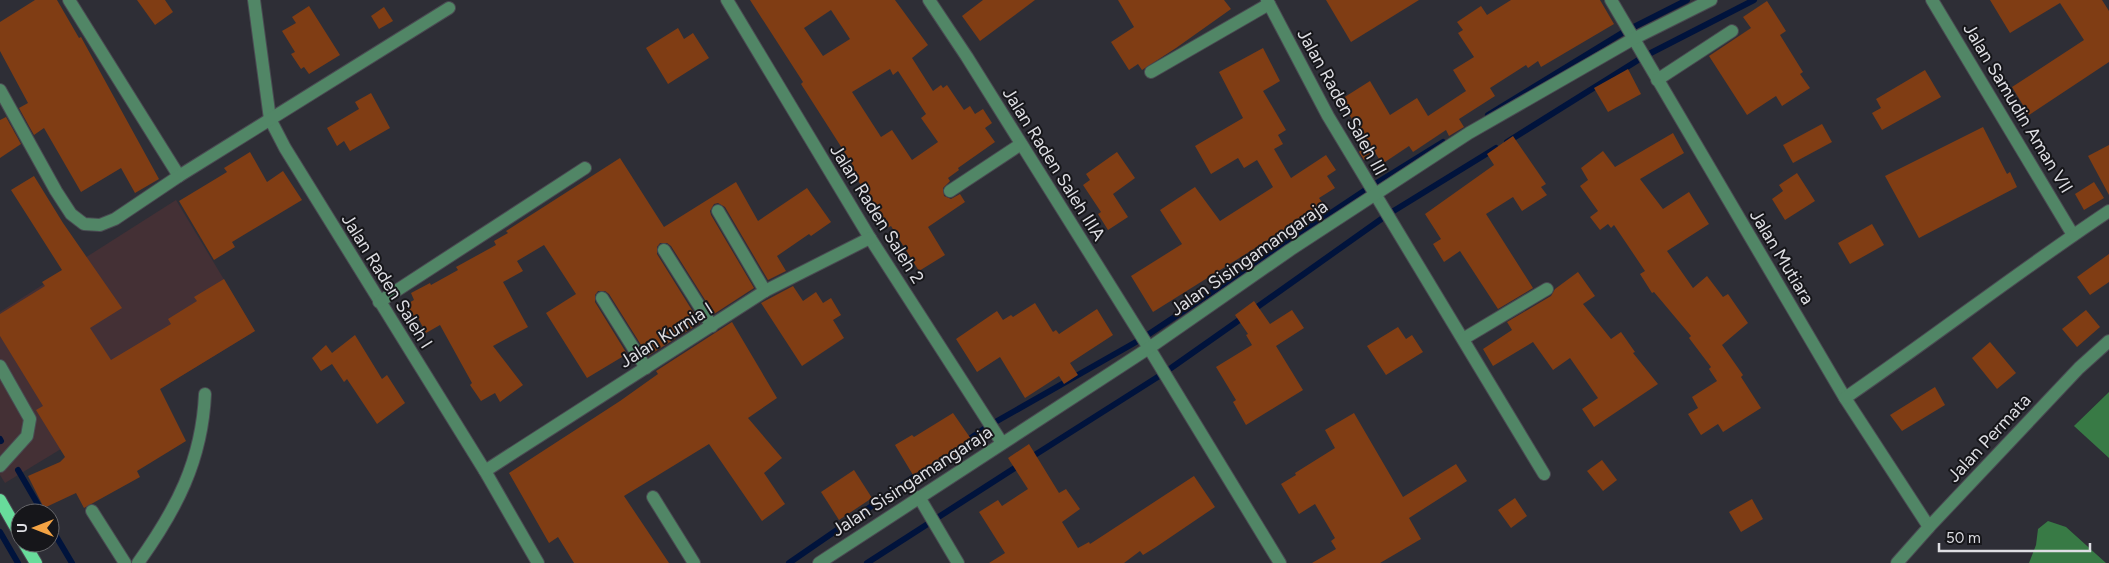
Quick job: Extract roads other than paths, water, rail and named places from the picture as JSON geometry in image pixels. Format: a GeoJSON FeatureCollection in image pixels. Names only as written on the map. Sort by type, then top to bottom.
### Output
{"type":"FeatureCollection","features":[{"type":"Feature","properties":{"kind":"main road"},"geometry":{"type":"LineString","coordinates":[[0,500],[10,518]]}},
{"type":"Feature","properties":{"kind":"street"},"geometry":{"type":"LineString","coordinates":[[69,0],[179,176]]}},
{"type":"Feature","properties":{"kind":"street","name":"Jalan Raden Saleh I"},"geometry":{"type":"LineString","coordinates":[[254,0],[270,119],[285,148],[379,302],[485,471],[538,563]]}},
{"type":"Feature","properties":{"kind":"street","name":"Jalan Raden Saleh 2"},"geometry":{"type":"LineString","coordinates":[[727,0],[870,238],[1002,443]]}},
{"type":"Feature","properties":{"kind":"street","name":"Jalan Raden Saleh IIIA"},"geometry":{"type":"LineString","coordinates":[[929,0],[1149,348],[1280,563]]}},
{"type":"Feature","properties":{"kind":"street","name":"Jalan Mutiara"},"geometry":{"type":"LineString","coordinates":[[1612,0],[1657,80],[1845,398],[1929,527]]}},
{"type":"Feature","properties":{"kind":"street","name":"Jalan Sisingamangaraja"},"geometry":{"type":"LineString","coordinates":[[819,563],[1149,348],[1374,194],[1469,133],[1633,39],[1711,0]]}},
{"type":"Feature","properties":{"kind":"street","name":"Jalan Samudin Aman VII"},"geometry":{"type":"LineString","coordinates":[[1932,0],[2073,235]]}},
{"type":"Feature","properties":{"kind":"street"},"geometry":{"type":"LineString","coordinates":[[1151,72],[1268,2]]}},
{"type":"Feature","properties":{"kind":"street","name":"Jalan Raden Saleh III"},"geometry":{"type":"LineString","coordinates":[[1268,2],[1328,116],[1544,474]]}},
{"type":"Feature","properties":{"kind":"street"},"geometry":{"type":"LineString","coordinates":[[0,90],[56,191],[72,214],[84,224],[100,225],[115,219],[179,176],[449,8]]}},
{"type":"Feature","properties":{"kind":"street"},"geometry":{"type":"LineString","coordinates":[[1657,80],[1732,31]]}},
{"type":"Feature","properties":{"kind":"street"},"geometry":{"type":"LineString","coordinates":[[950,191],[1020,144]]}},
{"type":"Feature","properties":{"kind":"street"},"geometry":{"type":"LineString","coordinates":[[379,302],[585,168]]}},
{"type":"Feature","properties":{"kind":"street"},"geometry":{"type":"LineString","coordinates":[[718,211],[766,291]]}},
{"type":"Feature","properties":{"kind":"street"},"geometry":{"type":"LineString","coordinates":[[1845,398],[1932,339],[2013,278],[2109,211]]}},
{"type":"Feature","properties":{"kind":"street","name":"Jalan Kurnia I"},"geometry":{"type":"LineString","coordinates":[[485,471],[766,291],[870,238]]}},
{"type":"Feature","properties":{"kind":"street"},"geometry":{"type":"LineString","coordinates":[[664,250],[712,326]]}},
{"type":"Feature","properties":{"kind":"street"},"geometry":{"type":"LineString","coordinates":[[1463,339],[1547,289]]}},
{"type":"Feature","properties":{"kind":"street"},"geometry":{"type":"LineString","coordinates":[[602,298],[646,368]]}},
{"type":"Feature","properties":{"kind":"street","name":"Jalan Permata"},"geometry":{"type":"LineString","coordinates":[[1898,563],[1929,527],[2079,368],[2109,341]]}},
{"type":"Feature","properties":{"kind":"street"},"geometry":{"type":"LineString","coordinates":[[0,366],[30,419],[27,436],[0,466]]}},
{"type":"Feature","properties":{"kind":"street"},"geometry":{"type":"LineString","coordinates":[[138,563],[180,498],[189,476],[198,443],[205,394]]}},
{"type":"Feature","properties":{"kind":"street"},"geometry":{"type":"LineString","coordinates":[[653,497],[694,563]]}},
{"type":"Feature","properties":{"kind":"street"},"geometry":{"type":"LineString","coordinates":[[919,497],[958,563]]}},
{"type":"Feature","properties":{"kind":"street"},"geometry":{"type":"LineString","coordinates":[[92,511],[125,563]]}},
{"type":"Feature","properties":{"kind":"waterway"},"geometry":{"type":"LineString","coordinates":[[1488,115],[1622,33],[1687,0]]}},
{"type":"Feature","properties":{"kind":"waterway"},"geometry":{"type":"LineString","coordinates":[[1507,142],[1643,57],[1754,0]]}},
{"type":"Feature","properties":{"kind":"waterway"},"geometry":{"type":"LineString","coordinates":[[965,442],[990,425],[1143,338],[1367,189],[1443,142]]}},
{"type":"Feature","properties":{"kind":"waterway"},"geometry":{"type":"LineString","coordinates":[[1253,310],[1387,215],[1496,148]]}},
{"type":"Feature","properties":{"kind":"waterway"},"geometry":{"type":"LineString","coordinates":[[1030,458],[1164,373],[1245,316]]}},
{"type":"Feature","properties":{"kind":"waterway"},"geometry":{"type":"LineString","coordinates":[[789,563],[940,459]]}},
{"type":"Feature","properties":{"kind":"waterway"},"geometry":{"type":"LineString","coordinates":[[867,563],[1021,464]]}},
{"type":"Feature","properties":{"kind":"waterway"},"geometry":{"type":"LineString","coordinates":[[18,470],[37,503]]}},
{"type":"Feature","properties":{"kind":"waterway"},"geometry":{"type":"LineString","coordinates":[[0,532],[18,563]]}},
{"type":"Feature","properties":{"kind":"waterway"},"geometry":{"type":"LineString","coordinates":[[60,543],[72,563]]}}]}
